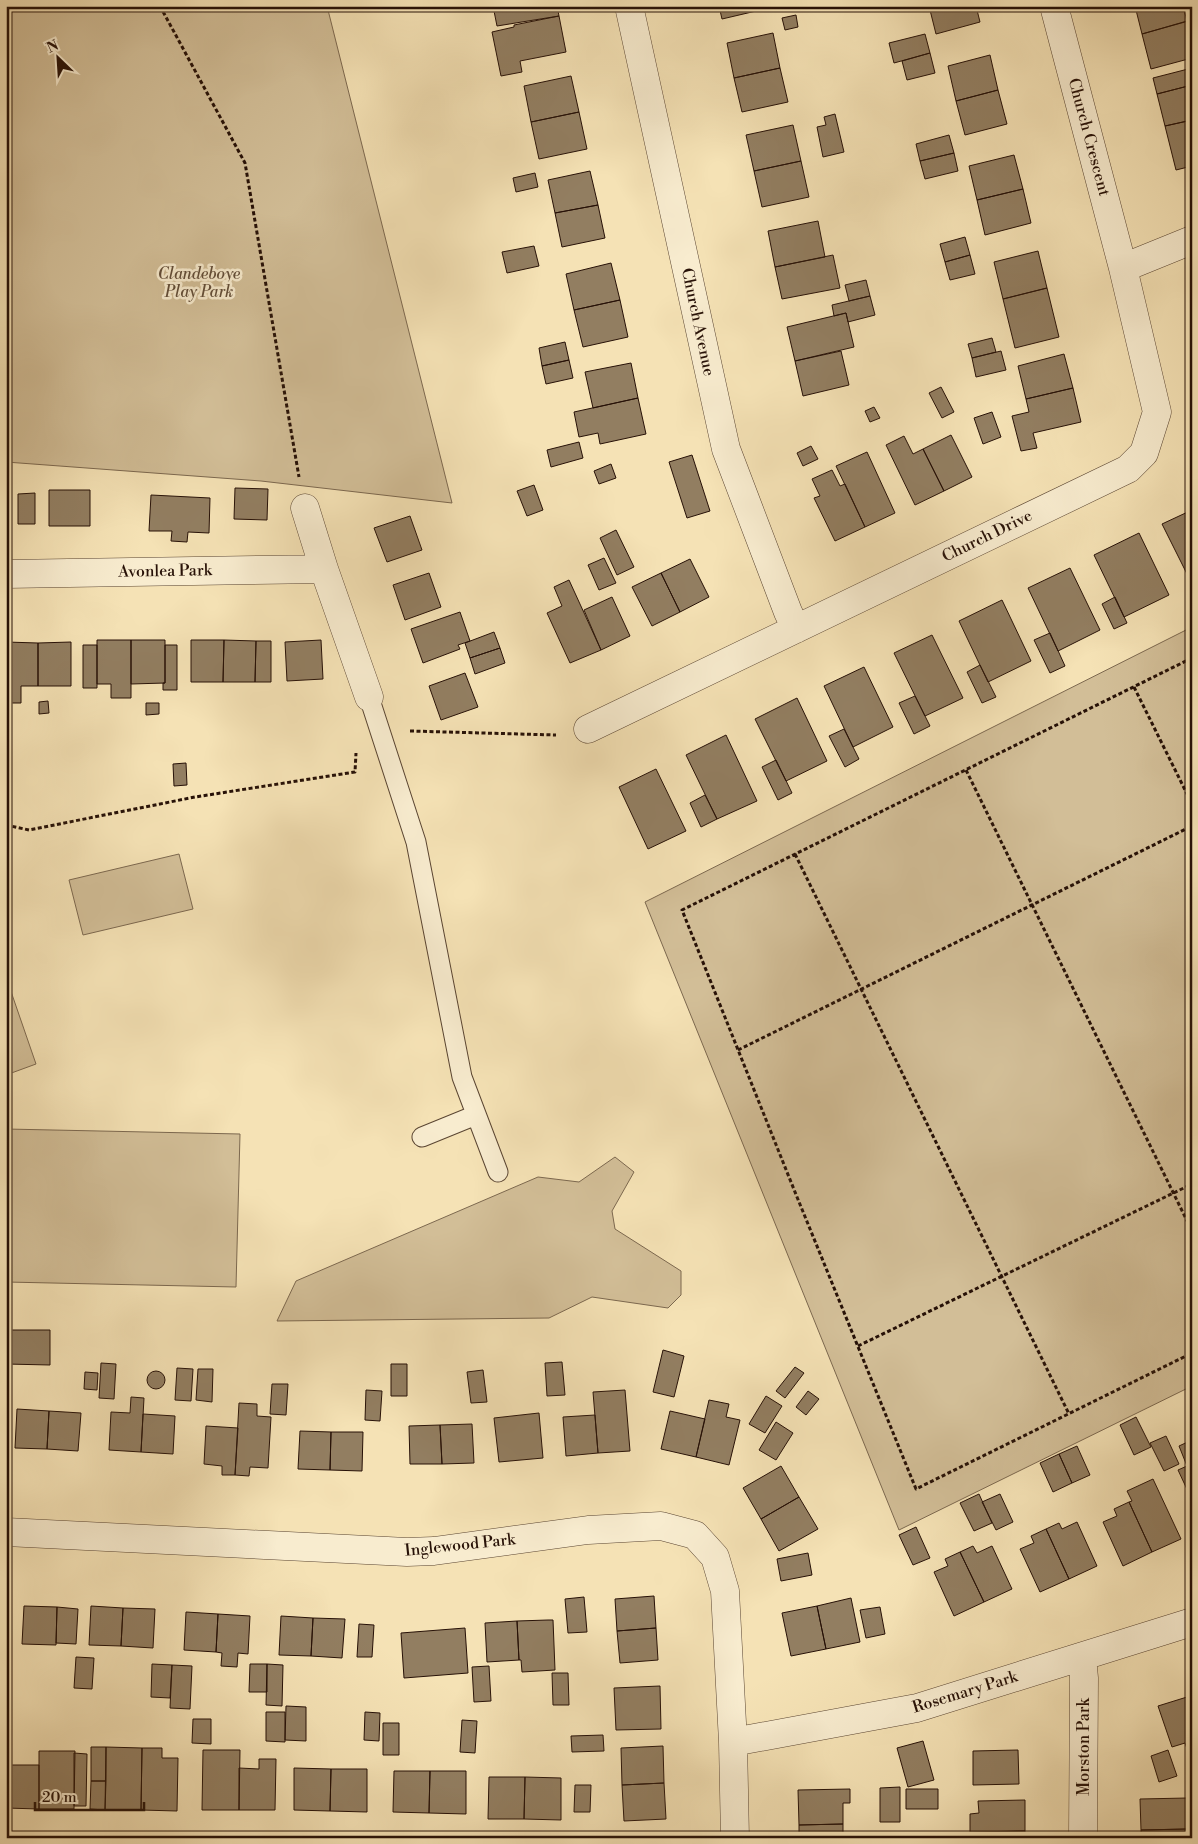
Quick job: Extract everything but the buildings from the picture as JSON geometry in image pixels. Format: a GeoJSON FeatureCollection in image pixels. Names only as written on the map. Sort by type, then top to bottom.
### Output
{"type":"FeatureCollection","features":[{"type":"Feature","properties":{"kind":"street","name":"Church Avenue"},"geometry":{"type":"LineString","coordinates":[[629,6],[726,449],[788,612],[796,628]]}},
{"type":"Feature","properties":{"kind":"street","name":"Church Crescent"},"geometry":{"type":"LineString","coordinates":[[1054,6],[1123,268]]}},
{"type":"Feature","properties":{"kind":"street"},"geometry":{"type":"LineString","coordinates":[[1123,268],[1192,240]]}},
{"type":"Feature","properties":{"kind":"street","name":"Church Drive"},"geometry":{"type":"LineString","coordinates":[[588,729],[1128,469],[1144,453],[1157,412],[1123,268]]}},
{"type":"Feature","properties":{"kind":"street"},"geometry":{"type":"LineString","coordinates":[[305,508],[324,569],[369,697]]}},
{"type":"Feature","properties":{"kind":"street","name":"Avonlea Park"},"geometry":{"type":"LineString","coordinates":[[6,574],[324,569]]}},
{"type":"Feature","properties":{"kind":"street","name":"Inglewood Park"},"geometry":{"type":"LineString","coordinates":[[6,1532],[407,1552],[434,1551],[588,1530],[661,1526],[695,1535],[715,1556],[725,1591],[733,1742],[735,1838]]}},
{"type":"Feature","properties":{"kind":"street","name":"Rosemary Park"},"geometry":{"type":"LineString","coordinates":[[733,1742],[917,1708],[1192,1622]]}},
{"type":"Feature","properties":{"kind":"street","name":"Morston Park"},"geometry":{"type":"LineString","coordinates":[[1082,1657],[1084,1678],[1084,1838]]}},
{"type":"Feature","properties":{"kind":"lane"},"geometry":{"type":"LineString","coordinates":[[369,697],[416,842],[462,1077],[498,1172]]}},
{"type":"Feature","properties":{"kind":"lane"},"geometry":{"type":"LineString","coordinates":[[422,1137],[476,1115]]}},
{"type":"Feature","properties":{"kind":"path"},"geometry":{"type":"LineString","coordinates":[[160,6],[245,163],[305,508]]}},
{"type":"Feature","properties":{"kind":"path"},"geometry":{"type":"LineString","coordinates":[[1192,658],[682,910],[916,1489],[1192,1353]]}},
{"type":"Feature","properties":{"kind":"path"},"geometry":{"type":"LineString","coordinates":[[1134,687],[1192,804]]}},
{"type":"Feature","properties":{"kind":"path"},"geometry":{"type":"LineString","coordinates":[[407,725],[408,731],[522,734],[569,735],[588,729]]}},
{"type":"Feature","properties":{"kind":"path"},"geometry":{"type":"LineString","coordinates":[[6,825],[29,830],[195,797],[355,772],[356,746]]}},
{"type":"Feature","properties":{"kind":"path"},"geometry":{"type":"LineString","coordinates":[[966,770],[1192,1231]]}},
{"type":"Feature","properties":{"kind":"path"},"geometry":{"type":"LineString","coordinates":[[738,1050],[1192,826]]}},
{"type":"Feature","properties":{"kind":"path"},"geometry":{"type":"LineString","coordinates":[[795,854],[1069,1414]]}},
{"type":"Feature","properties":{"kind":"path"},"geometry":{"type":"LineString","coordinates":[[858,1346],[1192,1184]]}},
{"type":"Feature","properties":{"kind":"green space","name":"Clandeboye Play Park"},"geometry":{"type":"Polygon","coordinates":[[[12,6],[327,6],[452,503],[261,481],[6,462],[6,51],[12,6]]]}},
{"type":"Feature","properties":{"kind":"green space"},"geometry":{"type":"Polygon","coordinates":[[[1192,627],[1192,1386],[899,1530],[645,902],[1192,627]]]}},
{"type":"Feature","properties":{"kind":"green space"},"geometry":{"type":"Polygon","coordinates":[[[179,854],[193,909],[83,935],[69,880],[179,854]]]}},
{"type":"Feature","properties":{"kind":"green space"},"geometry":{"type":"Polygon","coordinates":[[[6,977],[36,1064],[6,1075],[6,977]]]}},
{"type":"Feature","properties":{"kind":"green space"},"geometry":{"type":"Polygon","coordinates":[[[6,1129],[240,1134],[236,1287],[6,1282],[6,1129]]]}},
{"type":"Feature","properties":{"kind":"green space"},"geometry":{"type":"Polygon","coordinates":[[[615,1157],[634,1172],[612,1211],[615,1229],[681,1271],[681,1295],[668,1308],[592,1297],[549,1318],[277,1321],[296,1281],[538,1177],[579,1182],[615,1157]]]}}]}
